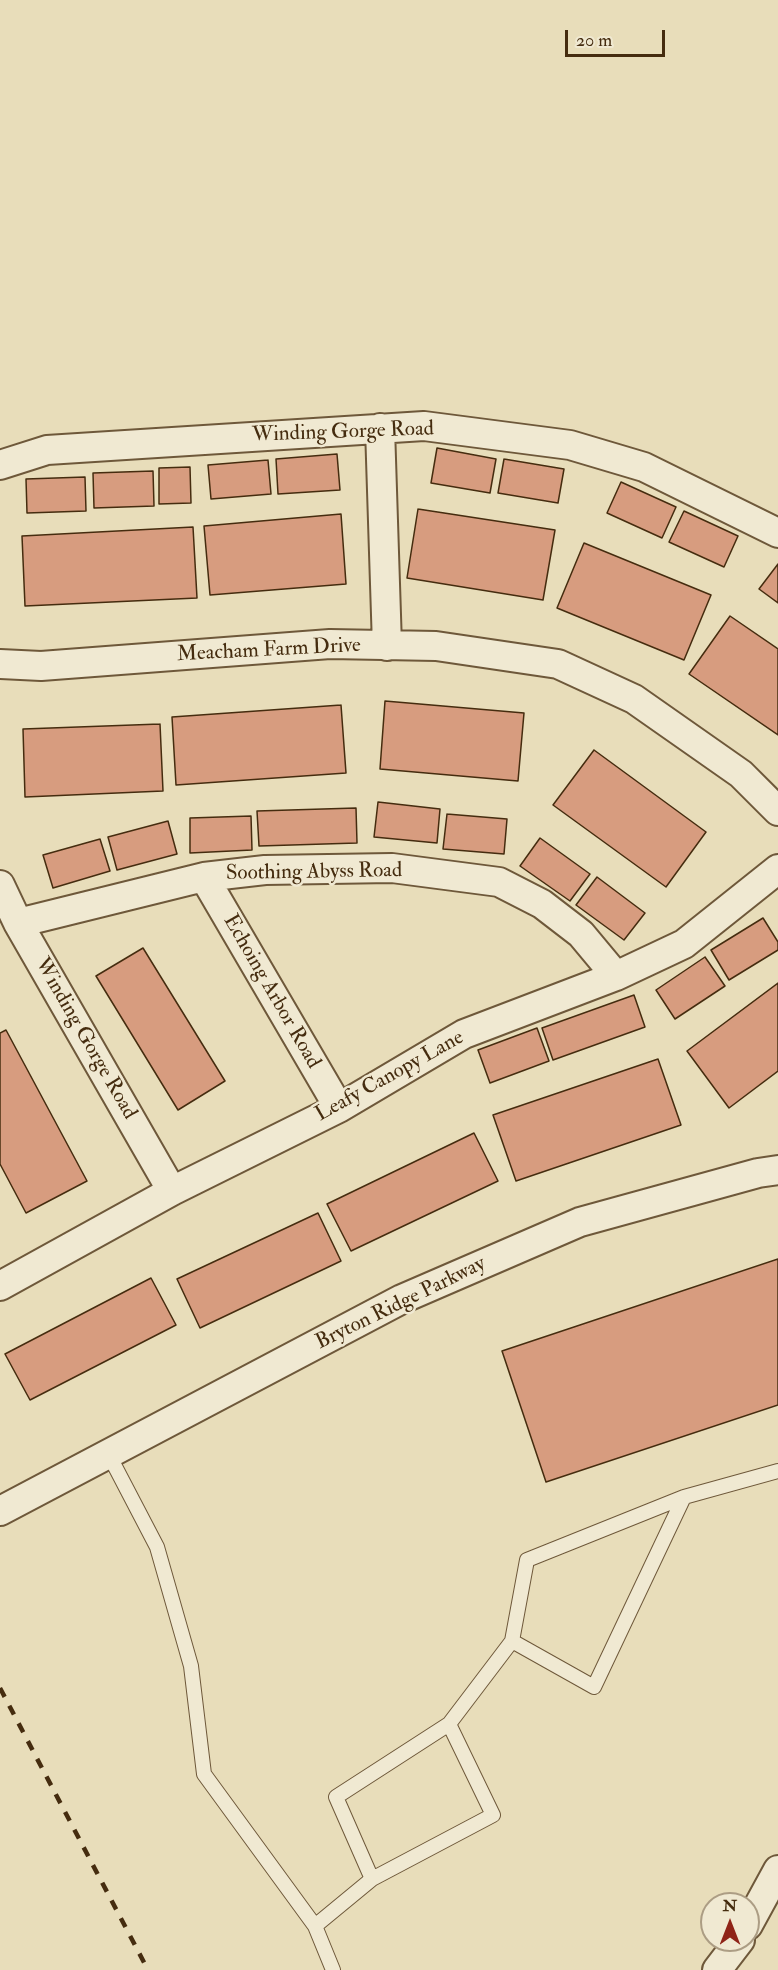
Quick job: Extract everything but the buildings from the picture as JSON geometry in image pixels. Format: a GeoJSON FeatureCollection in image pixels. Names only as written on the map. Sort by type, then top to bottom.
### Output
{"type":"FeatureCollection","features":[{"type":"Feature","properties":{"kind":"street","name":"Winding Gorge Road"},"geometry":{"type":"LineString","coordinates":[[0,465],[47,450],[424,426],[570,445],[644,467],[778,533]]}},
{"type":"Feature","properties":{"kind":"street"},"geometry":{"type":"LineString","coordinates":[[380,428],[387,646]]}},
{"type":"Feature","properties":{"kind":"street","name":"Meacham Farm Drive"},"geometry":{"type":"LineString","coordinates":[[0,664],[41,666],[330,644],[436,646],[558,664],[634,699],[741,774],[778,811]]}},
{"type":"Feature","properties":{"kind":"street","name":"Soothing Abyss Road"},"geometry":{"type":"LineString","coordinates":[[18,922],[204,877],[266,870],[392,868],[499,882],[542,904],[581,934],[616,976]]}},
{"type":"Feature","properties":{"kind":"street","name":"Leafy Canopy Lane"},"geometry":{"type":"LineString","coordinates":[[0,1286],[172,1191],[339,1107],[464,1034],[616,976],[684,944],[778,869]]}},
{"type":"Feature","properties":{"kind":"street","name":"Echoing Arbor Road"},"geometry":{"type":"LineString","coordinates":[[204,877],[339,1107]]}},
{"type":"Feature","properties":{"kind":"street","name":"Winding Gorge Road"},"geometry":{"type":"LineString","coordinates":[[0,885],[18,922],[172,1191]]}},
{"type":"Feature","properties":{"kind":"street","name":"Bryton Ridge Parkway"},"geometry":{"type":"LineString","coordinates":[[0,1511],[402,1299],[580,1222],[758,1173],[778,1170]]}},
{"type":"Feature","properties":{"kind":"street"},"geometry":{"type":"LineString","coordinates":[[760,1902],[778,1870]]}},
{"type":"Feature","properties":{"kind":"street"},"geometry":{"type":"LineString","coordinates":[[717,1970],[731,1952]]}},
{"type":"Feature","properties":{"kind":"lane"},"geometry":{"type":"LineString","coordinates":[[109,1455],[157,1547],[191,1666],[204,1774],[315,1926],[333,1970]]}},
{"type":"Feature","properties":{"kind":"lane"},"geometry":{"type":"LineString","coordinates":[[372,1879],[336,1797],[449,1724],[512,1641],[527,1560],[684,1497],[778,1471]]}},
{"type":"Feature","properties":{"kind":"lane"},"geometry":{"type":"LineString","coordinates":[[512,1641],[594,1688],[684,1497]]}},
{"type":"Feature","properties":{"kind":"lane"},"geometry":{"type":"LineString","coordinates":[[315,1926],[372,1879],[493,1815],[449,1724]]}},
{"type":"Feature","properties":{"kind":"railway"},"geometry":{"type":"LineString","coordinates":[[0,1688],[148,1970]]}}]}
